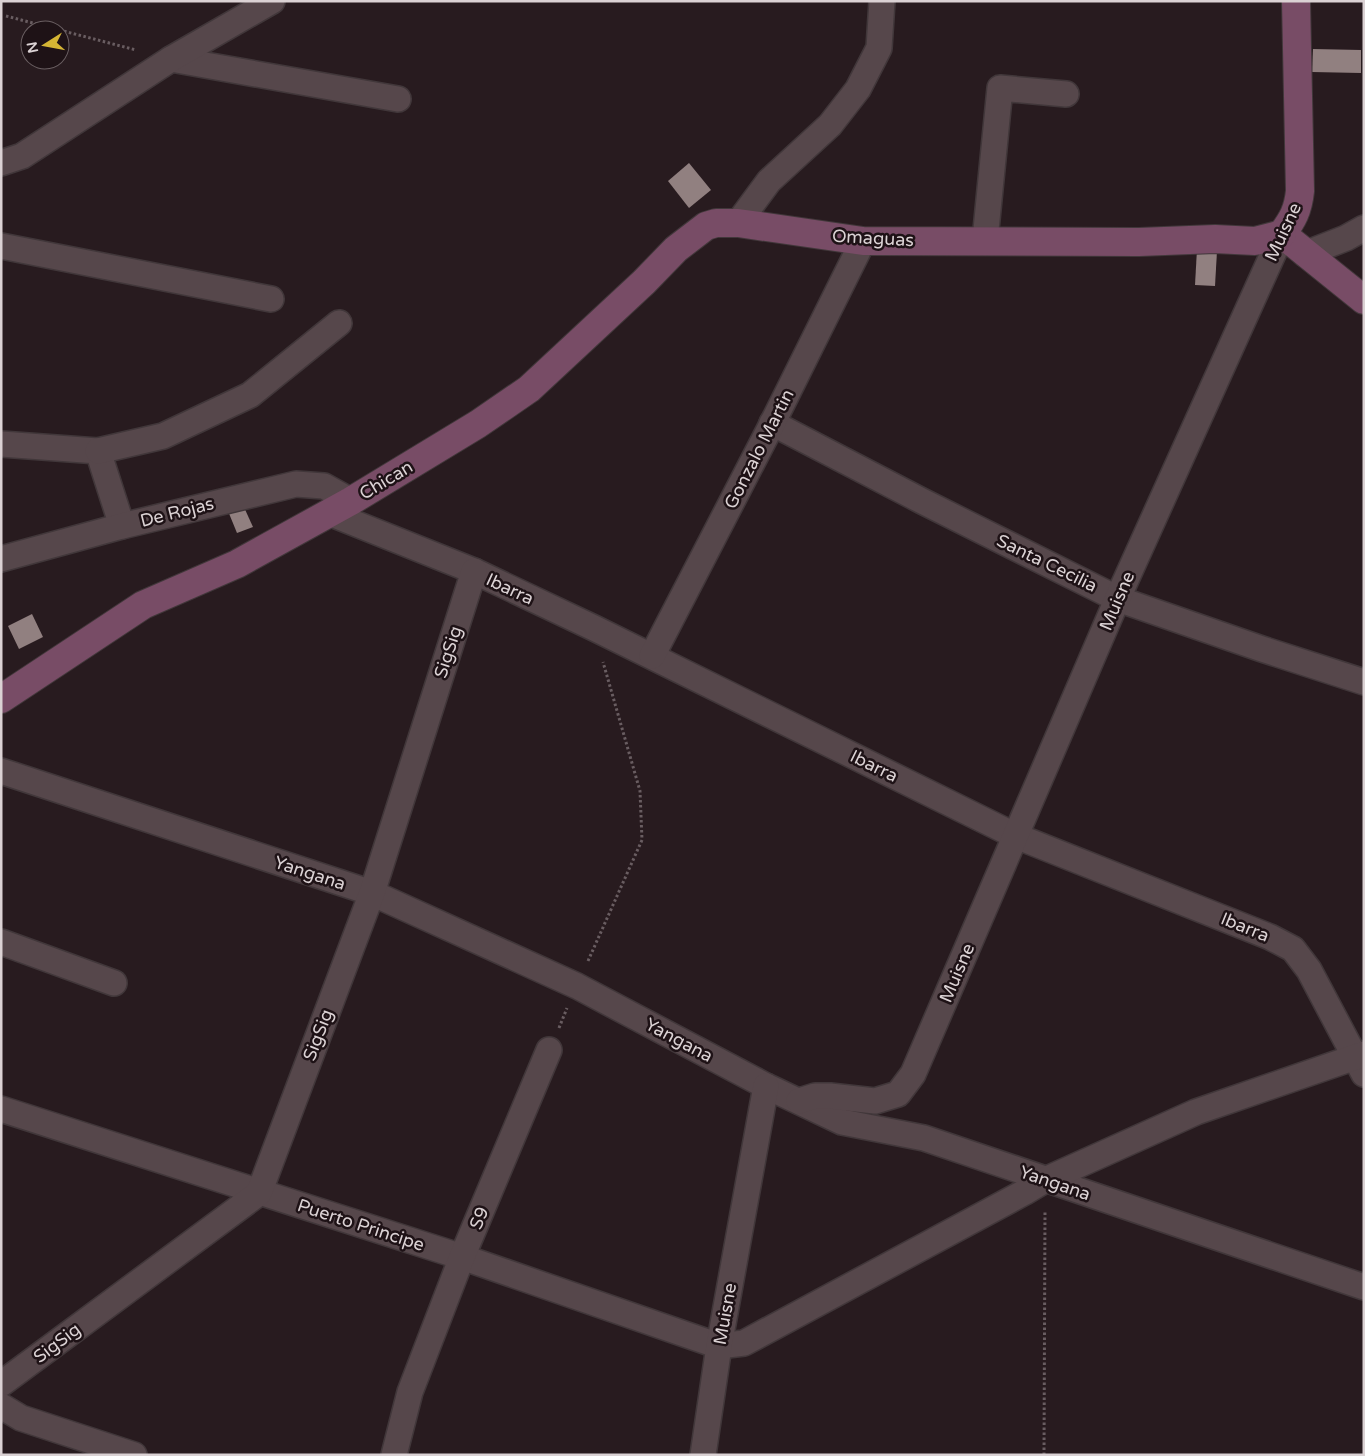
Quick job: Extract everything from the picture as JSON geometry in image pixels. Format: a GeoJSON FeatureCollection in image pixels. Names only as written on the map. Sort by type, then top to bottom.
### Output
{"type":"FeatureCollection","features":[{"type":"Feature","properties":{"kind":"street"},"geometry":{"type":"LineString","coordinates":[[1,163],[22,156],[171,59],[272,1]]}},
{"type":"Feature","properties":{"kind":"street"},"geometry":{"type":"LineString","coordinates":[[738,223],[769,181],[830,125],[858,89],[879,48],[882,1]]}},
{"type":"Feature","properties":{"kind":"street","name":"Muisne"},"geometry":{"type":"LineString","coordinates":[[799,1101],[815,1096],[830,1096],[875,1101],[898,1094],[913,1074],[1118,599],[1282,234],[1298,208],[1300,191],[1296,1]]}},
{"type":"Feature","properties":{"kind":"street"},"geometry":{"type":"LineString","coordinates":[[171,59],[398,99]]}},
{"type":"Feature","properties":{"kind":"street"},"geometry":{"type":"LineString","coordinates":[[985,240],[1000,88],[1066,94]]}},
{"type":"Feature","properties":{"kind":"street","name":"Chican"},"geometry":{"type":"LineString","coordinates":[[1,699],[143,605],[237,564],[340,507],[478,424],[529,389],[694,234],[706,226],[716,223],[738,223]]}},
{"type":"Feature","properties":{"kind":"street","name":"Omaguas"},"geometry":{"type":"LineString","coordinates":[[738,223],[863,241],[1139,242],[1215,239],[1254,241],[1282,234]]}},
{"type":"Feature","properties":{"kind":"street"},"geometry":{"type":"LineString","coordinates":[[1305,254],[1346,238],[1364,228]]}},
{"type":"Feature","properties":{"kind":"street"},"geometry":{"type":"LineString","coordinates":[[1282,234],[1364,300]]}},
{"type":"Feature","properties":{"kind":"street","name":"Gonzalo Martin"},"geometry":{"type":"LineString","coordinates":[[652,656],[863,241]]}},
{"type":"Feature","properties":{"kind":"street"},"geometry":{"type":"LineString","coordinates":[[1,246],[271,299]]}},
{"type":"Feature","properties":{"kind":"street"},"geometry":{"type":"LineString","coordinates":[[1,444],[98,451],[163,436],[250,395],[339,323]]}},
{"type":"Feature","properties":{"kind":"street","name":"Santa Cecilia"},"geometry":{"type":"LineString","coordinates":[[772,423],[922,501],[1118,599],[1364,682]]}},
{"type":"Feature","properties":{"kind":"street"},"geometry":{"type":"LineString","coordinates":[[98,451],[122,526]]}},
{"type":"Feature","properties":{"kind":"street","name":"De Rojas"},"geometry":{"type":"LineString","coordinates":[[1,559],[122,526],[296,484],[324,486],[340,507]]}},
{"type":"Feature","properties":{"kind":"street","name":"Ibarra"},"geometry":{"type":"LineString","coordinates":[[340,507],[652,656],[1016,836],[1270,937],[1294,949],[1309,970],[1361,1061]]}},
{"type":"Feature","properties":{"kind":"street","name":"SigSig"},"geometry":{"type":"LineString","coordinates":[[1,1384],[259,1193],[372,893],[474,572]]}},
{"type":"Feature","properties":{"kind":"street","name":"Yangana"},"geometry":{"type":"LineString","coordinates":[[1,771],[372,893],[577,986],[766,1086],[842,1122],[924,1138],[1364,1287]]}},
{"type":"Feature","properties":{"kind":"street"},"geometry":{"type":"LineString","coordinates":[[1,942],[114,983]]}},
{"type":"Feature","properties":{"kind":"street","name":"S9"},"geometry":{"type":"LineString","coordinates":[[394,1455],[410,1392],[462,1257],[549,1050]]}},
{"type":"Feature","properties":{"kind":"street"},"geometry":{"type":"LineString","coordinates":[[719,1346],[744,1343],[1045,1180],[1196,1112],[1361,1061]]}},
{"type":"Feature","properties":{"kind":"street","name":"Muisne"},"geometry":{"type":"LineString","coordinates":[[703,1455],[719,1346],[766,1086]]}},
{"type":"Feature","properties":{"kind":"street","name":"Puerto Principe"},"geometry":{"type":"LineString","coordinates":[[1,1109],[462,1257],[719,1346]]}},
{"type":"Feature","properties":{"kind":"street"},"geometry":{"type":"LineString","coordinates":[[1,1406],[21,1418],[134,1455]]}},
{"type":"Feature","properties":{"kind":"path"},"geometry":{"type":"LineString","coordinates":[[6,16],[171,59]]}},
{"type":"Feature","properties":{"kind":"path"},"geometry":{"type":"LineString","coordinates":[[549,1050],[642,840],[640,791],[594,628]]}},
{"type":"Feature","properties":{"kind":"path"},"geometry":{"type":"LineString","coordinates":[[1044,1455],[1045,1180]]}},
{"type":"Feature","properties":{"kind":"building"},"geometry":{"type":"Polygon","coordinates":[[[1313,49],[1361,50],[1361,73],[1312,72],[1313,49]]]}},
{"type":"Feature","properties":{"kind":"building"},"geometry":{"type":"Polygon","coordinates":[[[689,163],[711,190],[689,208],[668,181],[689,163]]]}},
{"type":"Feature","properties":{"kind":"building"},"geometry":{"type":"Polygon","coordinates":[[[1197,249],[1217,251],[1215,286],[1195,285],[1197,249]]]}},
{"type":"Feature","properties":{"kind":"building"},"geometry":{"type":"Polygon","coordinates":[[[243,505],[253,527],[237,533],[228,511],[243,505]]]}},
{"type":"Feature","properties":{"kind":"building"},"geometry":{"type":"Polygon","coordinates":[[[32,614],[43,637],[19,649],[8,626],[32,614]]]}}]}
